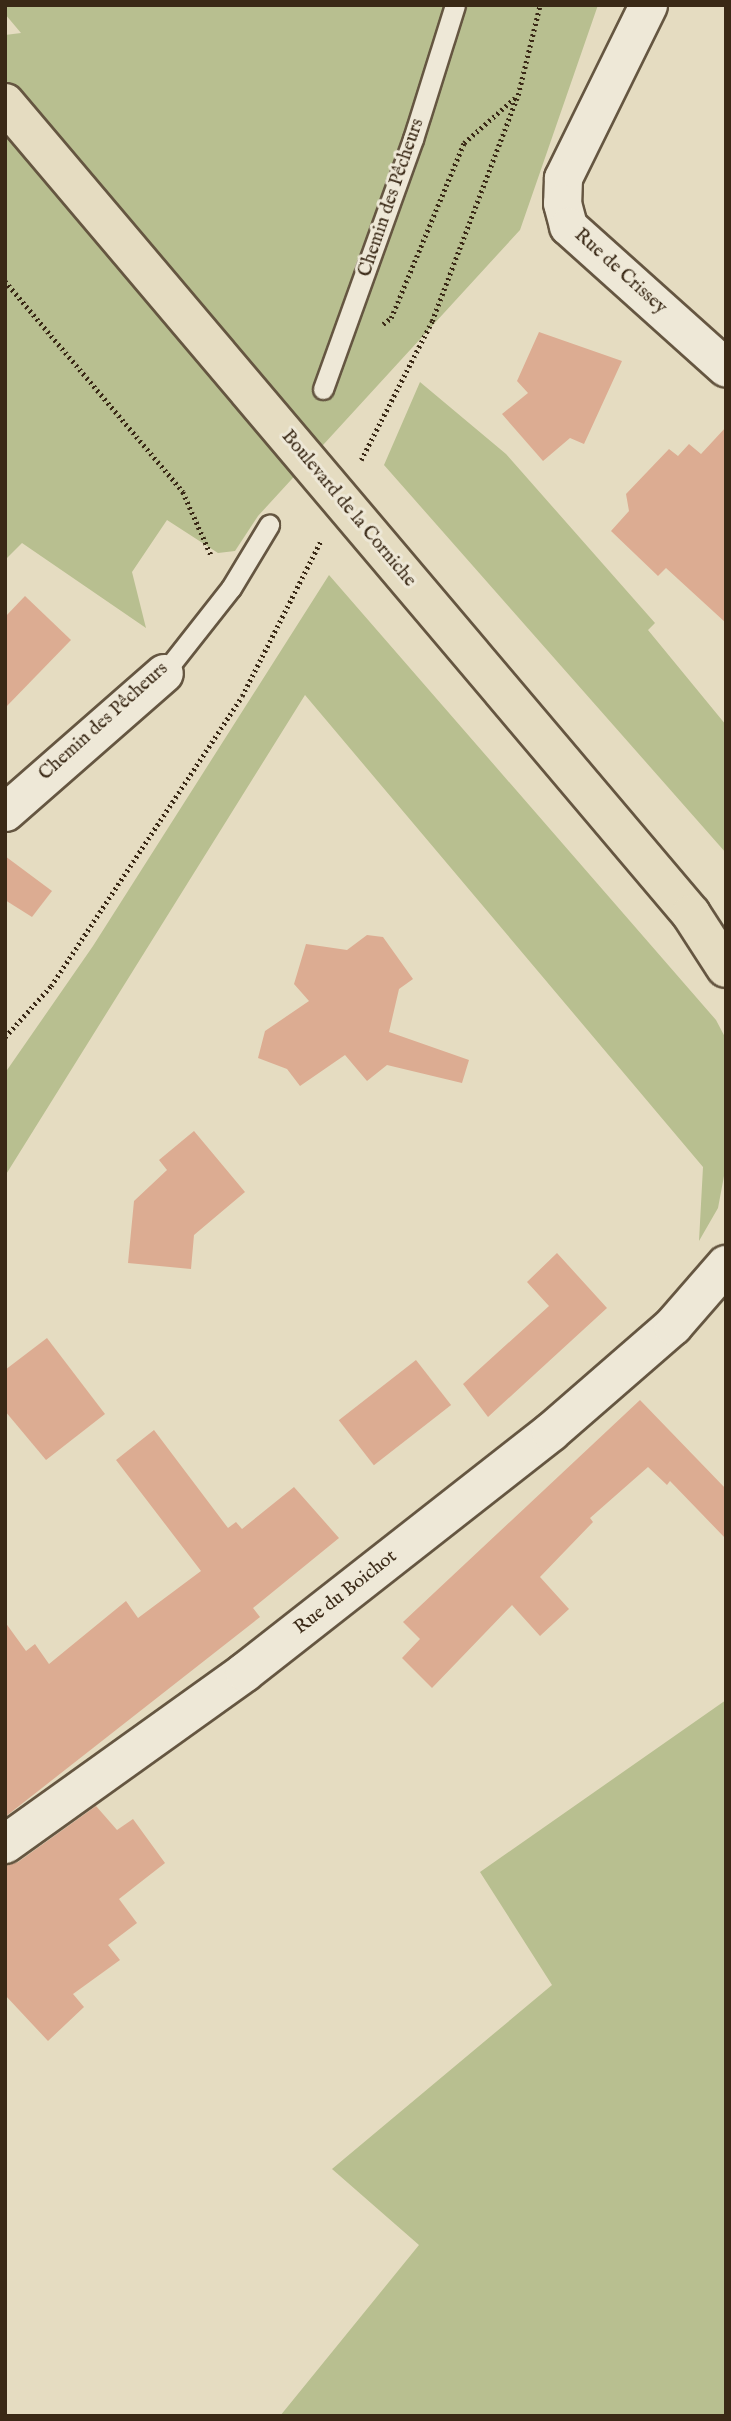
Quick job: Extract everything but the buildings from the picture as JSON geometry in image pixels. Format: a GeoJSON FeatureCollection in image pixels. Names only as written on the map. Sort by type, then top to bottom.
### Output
{"type":"FeatureCollection","features":[{"type":"Feature","properties":{"kind":"main road","name":"Boulevard de la Corniche"},"geometry":{"type":"LineString","coordinates":[[5,103],[349,485],[691,914],[726,968]]}},
{"type":"Feature","properties":{"kind":"main road","name":"Boulevard de la Corniche"},"geometry":{"type":"LineString","coordinates":[[691,914],[726,943]]}},
{"type":"Feature","properties":{"kind":"street","name":"Rue de Crissey"},"geometry":{"type":"LineString","coordinates":[[648,5],[563,178],[562,203],[568,226],[726,368]]}},
{"type":"Feature","properties":{"kind":"street","name":"Chemin des Pêcheurs"},"geometry":{"type":"LineString","coordinates":[[5,812],[164,673]]}},
{"type":"Feature","properties":{"kind":"street","name":"Rue du Boichot"},"geometry":{"type":"LineString","coordinates":[[5,1844],[245,1672],[551,1432],[673,1326],[726,1265]]}},
{"type":"Feature","properties":{"kind":"street","name":"Rue du Boichot"},"geometry":{"type":"LineString","coordinates":[[673,1326],[726,1298]]}},
{"type":"Feature","properties":{"kind":"lane","name":"Chemin des Pêcheurs"},"geometry":{"type":"LineString","coordinates":[[323,389],[347,329],[455,5]]}},
{"type":"Feature","properties":{"kind":"lane","name":"Chemin des Pêcheurs"},"geometry":{"type":"LineString","coordinates":[[164,673],[231,588],[269,524]]}},
{"type":"Feature","properties":{"kind":"path"},"geometry":{"type":"LineString","coordinates":[[5,1037],[51,986],[242,696],[432,321],[518,95],[540,5]]}},
{"type":"Feature","properties":{"kind":"path"},"geometry":{"type":"LineString","coordinates":[[347,329],[376,329],[391,318],[464,143],[518,95]]}},
{"type":"Feature","properties":{"kind":"path"},"geometry":{"type":"LineString","coordinates":[[5,281],[183,492],[203,541],[231,588]]}},
{"type":"Feature","properties":{"kind":"green space"},"geometry":{"type":"Polygon","coordinates":[[[5,5],[598,5],[520,230],[258,516],[235,551],[218,553],[167,520],[132,572],[146,628],[22,543],[5,560],[5,35],[21,33],[5,14],[5,5]]]}},
{"type":"Feature","properties":{"kind":"green space"},"geometry":{"type":"Polygon","coordinates":[[[420,382],[506,454],[655,623],[648,630],[726,725],[726,853],[384,465],[420,382]]]}},
{"type":"Feature","properties":{"kind":"green space"},"geometry":{"type":"Polygon","coordinates":[[[329,575],[716,1020],[726,1039],[724,1176],[718,1208],[699,1241],[703,1167],[305,695],[5,1176],[5,1073],[93,946],[329,575]]]}},
{"type":"Feature","properties":{"kind":"green space"},"geometry":{"type":"Polygon","coordinates":[[[726,1700],[726,2416],[280,2416],[419,2245],[332,2169],[552,1985],[480,1872],[726,1700]]]}}]}
